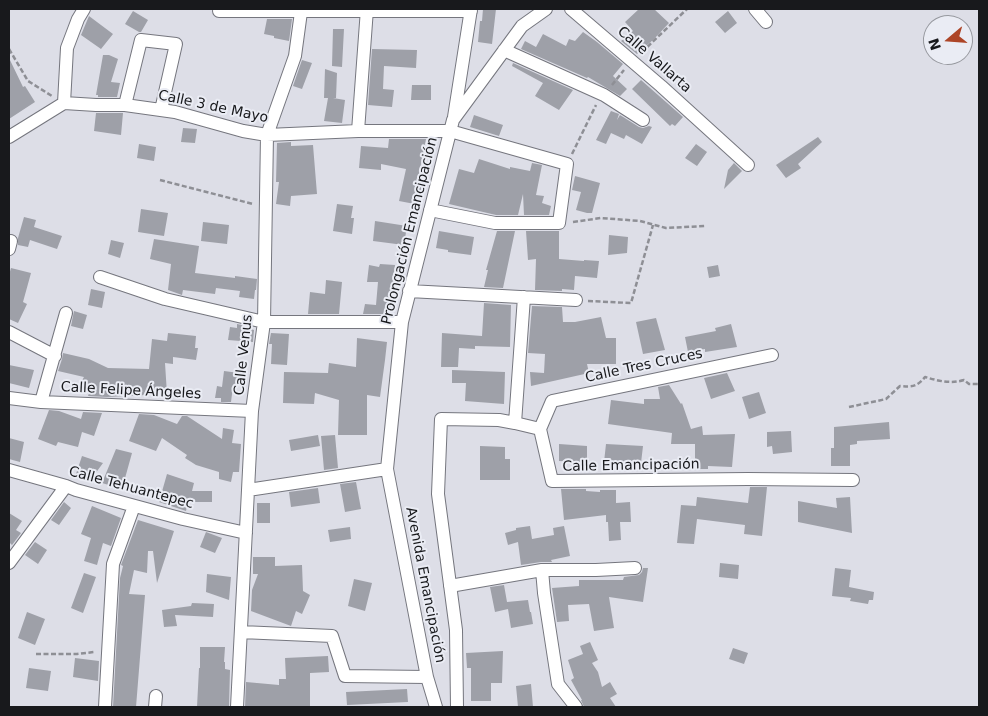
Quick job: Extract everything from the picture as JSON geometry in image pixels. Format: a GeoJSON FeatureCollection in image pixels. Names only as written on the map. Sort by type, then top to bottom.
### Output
{"type":"FeatureCollection","features":[{"type":"Feature","properties":{"kind":"street"},"geometry":{"type":"LineString","coordinates":[[9,137],[64,103],[67,48],[84,9]]}},
{"type":"Feature","properties":{"kind":"street"},"geometry":{"type":"LineString","coordinates":[[358,131],[367,9]]}},
{"type":"Feature","properties":{"kind":"street","name":"Prolongación Emancipación"},"geometry":{"type":"LineString","coordinates":[[452,125],[522,26],[546,9]]}},
{"type":"Feature","properties":{"kind":"street","name":"Calle Vallarta"},"geometry":{"type":"LineString","coordinates":[[571,9],[695,116],[748,165]]}},
{"type":"Feature","properties":{"kind":"street"},"geometry":{"type":"LineString","coordinates":[[756,9],[766,22]]}},
{"type":"Feature","properties":{"kind":"street"},"geometry":{"type":"LineString","coordinates":[[219,11],[471,10]]}},
{"type":"Feature","properties":{"kind":"street","name":"Prolongación Emancipación"},"geometry":{"type":"LineString","coordinates":[[387,468],[402,322],[452,125],[471,10]]}},
{"type":"Feature","properties":{"kind":"street","name":"Calle Venus"},"geometry":{"type":"LineString","coordinates":[[237,707],[252,411],[264,322],[267,134],[295,56],[300,12]]}},
{"type":"Feature","properties":{"kind":"street"},"geometry":{"type":"LineString","coordinates":[[125,105],[141,40],[176,44],[161,110]]}},
{"type":"Feature","properties":{"kind":"street"},"geometry":{"type":"LineString","coordinates":[[504,50],[604,94],[644,120]]}},
{"type":"Feature","properties":{"kind":"street","name":"Calle 3 de Mayo"},"geometry":{"type":"LineString","coordinates":[[64,103],[125,105],[161,110],[267,134],[452,125],[567,164]]}},
{"type":"Feature","properties":{"kind":"street"},"geometry":{"type":"LineString","coordinates":[[430,210],[495,223],[559,224],[567,164]]}},
{"type":"Feature","properties":{"kind":"street"},"geometry":{"type":"LineString","coordinates":[[100,277],[165,299],[264,322],[402,322]]}},
{"type":"Feature","properties":{"kind":"street"},"geometry":{"type":"LineString","coordinates":[[409,291],[576,300]]}},
{"type":"Feature","properties":{"kind":"street"},"geometry":{"type":"LineString","coordinates":[[515,423],[524,297]]}},
{"type":"Feature","properties":{"kind":"street"},"geometry":{"type":"LineString","coordinates":[[41,402],[66,314]]}},
{"type":"Feature","properties":{"kind":"street"},"geometry":{"type":"LineString","coordinates":[[9,332],[55,356]]}},
{"type":"Feature","properties":{"kind":"street","name":"Calle Tres Cruces"},"geometry":{"type":"LineString","coordinates":[[540,429],[552,401],[772,355]]}},
{"type":"Feature","properties":{"kind":"street","name":"Calle Felipe Ángeles"},"geometry":{"type":"LineString","coordinates":[[9,398],[41,402],[252,411]]}},
{"type":"Feature","properties":{"kind":"street"},"geometry":{"type":"LineString","coordinates":[[457,707],[456,630],[438,494],[441,419],[499,420],[540,429]]}},
{"type":"Feature","properties":{"kind":"street","name":"Calle Emancipación"},"geometry":{"type":"LineString","coordinates":[[540,429],[552,481],[853,480]]}},
{"type":"Feature","properties":{"kind":"street"},"geometry":{"type":"LineString","coordinates":[[248,490],[387,468]]}},
{"type":"Feature","properties":{"kind":"street","name":"Avenida Emancipación"},"geometry":{"type":"LineString","coordinates":[[387,468],[427,677],[436,707]]}},
{"type":"Feature","properties":{"kind":"street","name":"Calle Tehuantepec"},"geometry":{"type":"LineString","coordinates":[[9,470],[134,506],[246,533]]}},
{"type":"Feature","properties":{"kind":"street"},"geometry":{"type":"LineString","coordinates":[[9,563],[66,486]]}},
{"type":"Feature","properties":{"kind":"street"},"geometry":{"type":"LineString","coordinates":[[105,707],[114,564],[134,506]]}},
{"type":"Feature","properties":{"kind":"street"},"geometry":{"type":"LineString","coordinates":[[450,586],[542,570],[635,568]]}},
{"type":"Feature","properties":{"kind":"street"},"geometry":{"type":"LineString","coordinates":[[542,570],[558,684],[576,707]]}},
{"type":"Feature","properties":{"kind":"street"},"geometry":{"type":"LineString","coordinates":[[241,632],[332,636],[345,676],[427,677]]}},
{"type":"Feature","properties":{"kind":"path"},"geometry":{"type":"LineString","coordinates":[[567,164],[595,106],[604,94],[632,61],[687,9]]}},
{"type":"Feature","properties":{"kind":"path"},"geometry":{"type":"LineString","coordinates":[[9,49],[28,81],[64,103]]}},
{"type":"Feature","properties":{"kind":"path"},"geometry":{"type":"LineString","coordinates":[[160,180],[266,207]]}},
{"type":"Feature","properties":{"kind":"path"},"geometry":{"type":"LineString","coordinates":[[559,224],[601,218],[640,221],[666,228],[706,226]]}},
{"type":"Feature","properties":{"kind":"path"},"geometry":{"type":"LineString","coordinates":[[576,300],[631,304],[653,225]]}},
{"type":"Feature","properties":{"kind":"path"},"geometry":{"type":"LineString","coordinates":[[849,407],[886,400],[900,386],[910,387],[920,384],[925,377],[954,382],[964,380],[969,384],[979,384]]}},
{"type":"Feature","properties":{"kind":"path"},"geometry":{"type":"LineString","coordinates":[[36,654],[78,654],[108,650]]}},
{"type":"Feature","properties":{"kind":"building"},"geometry":{"type":"Polygon","coordinates":[[[483,9],[496,9],[492,44],[478,42],[483,9]]]}},
{"type":"Feature","properties":{"kind":"building"},"geometry":{"type":"Polygon","coordinates":[[[639,9],[654,9],[669,23],[637,54],[621,41],[633,31],[625,22],[639,9]]]}},
{"type":"Feature","properties":{"kind":"building"},"geometry":{"type":"Polygon","coordinates":[[[133,11],[148,20],[141,32],[125,24],[133,11]]]}},
{"type":"Feature","properties":{"kind":"building"},"geometry":{"type":"Polygon","coordinates":[[[728,11],[737,23],[725,33],[715,22],[728,11]]]}},
{"type":"Feature","properties":{"kind":"building"},"geometry":{"type":"Polygon","coordinates":[[[89,16],[113,34],[101,49],[81,35],[89,16]]]}},
{"type":"Feature","properties":{"kind":"building"},"geometry":{"type":"Polygon","coordinates":[[[267,19],[292,19],[289,41],[264,34],[267,19]]]}},
{"type":"Feature","properties":{"kind":"building"},"geometry":{"type":"Polygon","coordinates":[[[333,29],[344,29],[342,67],[332,66],[333,29]]]}},
{"type":"Feature","properties":{"kind":"building"},"geometry":{"type":"Polygon","coordinates":[[[583,32],[623,64],[613,76],[627,89],[620,96],[588,77],[521,49],[525,41],[536,47],[543,34],[566,46],[569,39],[575,41],[583,32]]]}},
{"type":"Feature","properties":{"kind":"building"},"geometry":{"type":"Polygon","coordinates":[[[372,49],[417,50],[416,68],[384,66],[383,89],[394,90],[392,107],[368,105],[372,49]]]}},
{"type":"Feature","properties":{"kind":"building"},"geometry":{"type":"Polygon","coordinates":[[[103,55],[109,55],[118,59],[111,82],[120,83],[117,97],[98,97],[96,95],[103,55]]]}},
{"type":"Feature","properties":{"kind":"building"},"geometry":{"type":"Polygon","coordinates":[[[9,58],[23,87],[25,86],[35,102],[9,119],[9,58]]]}},
{"type":"Feature","properties":{"kind":"building"},"geometry":{"type":"Polygon","coordinates":[[[302,60],[312,63],[302,89],[293,86],[302,60]]]}},
{"type":"Feature","properties":{"kind":"building"},"geometry":{"type":"Polygon","coordinates":[[[513,63],[573,90],[559,110],[535,96],[543,83],[512,66],[513,63]]]}},
{"type":"Feature","properties":{"kind":"building"},"geometry":{"type":"Polygon","coordinates":[[[325,69],[337,73],[336,98],[333,98],[345,100],[342,123],[324,121],[328,98],[324,98],[325,69]]]}},
{"type":"Feature","properties":{"kind":"building"},"geometry":{"type":"Polygon","coordinates":[[[641,80],[683,117],[675,126],[672,124],[670,126],[632,89],[641,80]]]}},
{"type":"Feature","properties":{"kind":"building"},"geometry":{"type":"Polygon","coordinates":[[[412,85],[431,85],[431,100],[411,100],[412,85]]]}},
{"type":"Feature","properties":{"kind":"building"},"geometry":{"type":"Polygon","coordinates":[[[611,111],[619,114],[617,120],[620,115],[639,127],[652,127],[642,144],[626,135],[624,139],[611,133],[606,144],[596,140],[611,111]]]}},
{"type":"Feature","properties":{"kind":"building"},"geometry":{"type":"Polygon","coordinates":[[[96,113],[123,113],[121,135],[94,131],[96,113]]]}},
{"type":"Feature","properties":{"kind":"building"},"geometry":{"type":"Polygon","coordinates":[[[474,115],[503,125],[499,136],[470,127],[474,115]]]}},
{"type":"Feature","properties":{"kind":"building"},"geometry":{"type":"Polygon","coordinates":[[[183,128],[197,129],[195,143],[181,142],[183,128]]]}},
{"type":"Feature","properties":{"kind":"building"},"geometry":{"type":"Polygon","coordinates":[[[818,137],[822,142],[798,164],[801,168],[786,178],[776,165],[818,137]]]}},
{"type":"Feature","properties":{"kind":"building"},"geometry":{"type":"Polygon","coordinates":[[[389,139],[426,139],[418,179],[425,181],[420,205],[399,201],[406,169],[381,164],[381,170],[359,168],[361,146],[388,148],[389,139]]]}},
{"type":"Feature","properties":{"kind":"building"},"geometry":{"type":"Polygon","coordinates":[[[291,142],[291,146],[313,145],[317,194],[291,196],[290,206],[276,204],[279,182],[276,182],[277,143],[291,142]]]}},
{"type":"Feature","properties":{"kind":"building"},"geometry":{"type":"Polygon","coordinates":[[[139,144],[156,147],[154,161],[137,158],[139,144]]]}},
{"type":"Feature","properties":{"kind":"building"},"geometry":{"type":"Polygon","coordinates":[[[696,144],[707,152],[697,166],[685,158],[696,144]]]}},
{"type":"Feature","properties":{"kind":"building"},"geometry":{"type":"Polygon","coordinates":[[[479,159],[510,169],[510,167],[530,171],[532,163],[542,165],[536,195],[544,196],[542,203],[551,206],[549,215],[524,215],[523,194],[518,215],[496,215],[449,204],[459,169],[474,173],[479,159]]]}},
{"type":"Feature","properties":{"kind":"building"},"geometry":{"type":"Polygon","coordinates":[[[734,163],[742,171],[724,189],[728,170],[734,163]]]}},
{"type":"Feature","properties":{"kind":"building"},"geometry":{"type":"Polygon","coordinates":[[[575,176],[600,183],[592,213],[576,210],[581,192],[572,190],[575,176]]]}},
{"type":"Feature","properties":{"kind":"building"},"geometry":{"type":"Polygon","coordinates":[[[337,204],[353,206],[351,218],[354,218],[352,234],[333,231],[337,204]]]}},
{"type":"Feature","properties":{"kind":"building"},"geometry":{"type":"Polygon","coordinates":[[[141,209],[168,213],[164,236],[138,232],[141,209]]]}},
{"type":"Feature","properties":{"kind":"building"},"geometry":{"type":"Polygon","coordinates":[[[24,217],[36,220],[34,227],[62,236],[57,249],[30,240],[28,247],[18,245],[24,217]]]}},
{"type":"Feature","properties":{"kind":"building"},"geometry":{"type":"Polygon","coordinates":[[[375,221],[407,226],[404,245],[373,241],[375,221]]]}},
{"type":"Feature","properties":{"kind":"building"},"geometry":{"type":"Polygon","coordinates":[[[203,222],[229,225],[227,244],[201,241],[203,222]]]}},
{"type":"Feature","properties":{"kind":"building"},"geometry":{"type":"Polygon","coordinates":[[[439,231],[474,237],[471,255],[448,252],[448,250],[436,248],[439,231]]]}},
{"type":"Feature","properties":{"kind":"building"},"geometry":{"type":"Polygon","coordinates":[[[497,231],[515,231],[503,288],[484,287],[488,270],[486,270],[497,231]]]}},
{"type":"Feature","properties":{"kind":"building"},"geometry":{"type":"Polygon","coordinates":[[[526,231],[559,231],[559,259],[599,261],[597,278],[575,276],[574,290],[535,290],[536,259],[528,260],[526,231]]]}},
{"type":"Feature","properties":{"kind":"building"},"geometry":{"type":"Polygon","coordinates":[[[609,235],[628,237],[627,253],[608,255],[609,235]]]}},
{"type":"Feature","properties":{"kind":"building"},"geometry":{"type":"Polygon","coordinates":[[[154,239],[199,246],[195,273],[257,279],[254,299],[239,297],[240,291],[216,288],[215,294],[183,290],[182,295],[168,290],[171,264],[150,259],[154,239]]]}},
{"type":"Feature","properties":{"kind":"building"},"geometry":{"type":"Polygon","coordinates":[[[111,240],[124,243],[120,258],[108,254],[111,240]]]}},
{"type":"Feature","properties":{"kind":"building"},"geometry":{"type":"Polygon","coordinates":[[[380,264],[395,265],[390,314],[363,314],[365,304],[376,305],[378,282],[367,282],[369,265],[379,267],[380,264]]]}},
{"type":"Feature","properties":{"kind":"building"},"geometry":{"type":"Polygon","coordinates":[[[718,265],[720,276],[709,278],[707,267],[718,265]]]}},
{"type":"Feature","properties":{"kind":"building"},"geometry":{"type":"Polygon","coordinates":[[[11,268],[31,273],[23,302],[27,304],[18,323],[9,319],[9,275],[11,268]]]}},
{"type":"Feature","properties":{"kind":"building"},"geometry":{"type":"Polygon","coordinates":[[[326,280],[342,282],[339,314],[308,314],[310,292],[325,294],[326,280]]]}},
{"type":"Feature","properties":{"kind":"building"},"geometry":{"type":"Polygon","coordinates":[[[91,289],[105,292],[102,308],[88,305],[91,289]]]}},
{"type":"Feature","properties":{"kind":"building"},"geometry":{"type":"Polygon","coordinates":[[[484,303],[511,305],[510,347],[475,346],[475,349],[459,348],[458,367],[441,367],[442,333],[482,336],[484,303]]]}},
{"type":"Feature","properties":{"kind":"building"},"geometry":{"type":"Polygon","coordinates":[[[532,306],[562,307],[563,322],[575,322],[601,317],[606,338],[616,338],[616,364],[587,364],[589,373],[531,386],[530,372],[544,373],[545,354],[528,353],[532,306]]]}},
{"type":"Feature","properties":{"kind":"building"},"geometry":{"type":"Polygon","coordinates":[[[74,311],[87,315],[83,329],[71,326],[74,311]]]}},
{"type":"Feature","properties":{"kind":"building"},"geometry":{"type":"Polygon","coordinates":[[[656,318],[665,350],[643,354],[636,322],[656,318]]]}},
{"type":"Feature","properties":{"kind":"building"},"geometry":{"type":"Polygon","coordinates":[[[237,324],[251,327],[254,330],[253,342],[228,340],[230,327],[237,328],[237,324]]]}},
{"type":"Feature","properties":{"kind":"building"},"geometry":{"type":"Polygon","coordinates":[[[731,324],[737,347],[705,352],[705,349],[688,352],[685,337],[716,331],[715,328],[731,324]]]}},
{"type":"Feature","properties":{"kind":"building"},"geometry":{"type":"Polygon","coordinates":[[[168,333],[196,336],[195,348],[198,348],[196,360],[173,357],[173,364],[165,363],[167,394],[88,396],[91,388],[80,384],[84,377],[58,371],[63,353],[89,359],[108,368],[149,369],[152,339],[167,341],[168,333]]]}},
{"type":"Feature","properties":{"kind":"building"},"geometry":{"type":"Polygon","coordinates":[[[271,333],[289,334],[287,365],[271,364],[272,344],[269,344],[271,333]]]}},
{"type":"Feature","properties":{"kind":"building"},"geometry":{"type":"Polygon","coordinates":[[[357,338],[387,342],[380,397],[367,395],[367,435],[338,435],[339,400],[315,393],[314,404],[283,403],[284,372],[328,373],[329,363],[356,367],[357,338]]]}},
{"type":"Feature","properties":{"kind":"building"},"geometry":{"type":"Polygon","coordinates":[[[9,365],[34,370],[29,388],[9,383],[9,365]]]}},
{"type":"Feature","properties":{"kind":"building"},"geometry":{"type":"Polygon","coordinates":[[[452,370],[505,372],[504,404],[465,401],[466,383],[452,383],[452,370]]]}},
{"type":"Feature","properties":{"kind":"building"},"geometry":{"type":"Polygon","coordinates":[[[224,371],[239,373],[237,386],[233,386],[231,402],[221,402],[221,398],[215,398],[217,386],[222,387],[224,371]]]}},
{"type":"Feature","properties":{"kind":"building"},"geometry":{"type":"Polygon","coordinates":[[[727,373],[735,391],[711,399],[704,378],[727,373]]]}},
{"type":"Feature","properties":{"kind":"building"},"geometry":{"type":"Polygon","coordinates":[[[669,385],[682,403],[691,429],[702,426],[703,435],[735,434],[732,467],[708,466],[708,469],[695,469],[695,444],[671,444],[672,433],[608,424],[611,400],[644,404],[644,399],[660,399],[658,387],[669,385]]]}},
{"type":"Feature","properties":{"kind":"building"},"geometry":{"type":"Polygon","coordinates":[[[759,392],[766,413],[749,419],[742,397],[759,392]]]}},
{"type":"Feature","properties":{"kind":"building"},"geometry":{"type":"Polygon","coordinates":[[[49,410],[59,411],[81,419],[83,412],[102,413],[94,436],[82,432],[78,447],[58,442],[56,446],[38,439],[49,410]]]}},
{"type":"Feature","properties":{"kind":"building"},"geometry":{"type":"Polygon","coordinates":[[[139,414],[154,415],[177,424],[182,416],[187,416],[222,439],[223,428],[234,430],[232,443],[241,444],[239,472],[233,472],[231,482],[219,479],[219,472],[196,465],[185,458],[187,455],[162,438],[156,451],[129,441],[139,414]]]}},
{"type":"Feature","properties":{"kind":"building"},"geometry":{"type":"Polygon","coordinates":[[[889,422],[890,439],[857,441],[857,444],[850,445],[850,466],[831,466],[831,448],[834,448],[834,427],[889,422]]]}},
{"type":"Feature","properties":{"kind":"building"},"geometry":{"type":"Polygon","coordinates":[[[791,431],[792,452],[773,454],[772,446],[767,447],[767,432],[791,431]]]}},
{"type":"Feature","properties":{"kind":"building"},"geometry":{"type":"Polygon","coordinates":[[[318,435],[320,446],[291,451],[289,440],[318,435]]]}},
{"type":"Feature","properties":{"kind":"building"},"geometry":{"type":"Polygon","coordinates":[[[335,435],[338,468],[324,470],[321,436],[335,435]]]}},
{"type":"Feature","properties":{"kind":"building"},"geometry":{"type":"Polygon","coordinates":[[[9,438],[24,442],[20,462],[9,459],[9,438]]]}},
{"type":"Feature","properties":{"kind":"building"},"geometry":{"type":"Polygon","coordinates":[[[559,444],[587,446],[587,461],[559,461],[559,444]]]}},
{"type":"Feature","properties":{"kind":"building"},"geometry":{"type":"Polygon","coordinates":[[[606,444],[643,446],[641,463],[604,462],[606,444]]]}},
{"type":"Feature","properties":{"kind":"building"},"geometry":{"type":"Polygon","coordinates":[[[480,446],[505,447],[505,459],[510,459],[510,480],[480,480],[480,446]]]}},
{"type":"Feature","properties":{"kind":"building"},"geometry":{"type":"Polygon","coordinates":[[[116,449],[132,453],[122,489],[102,483],[116,449]]]}},
{"type":"Feature","properties":{"kind":"building"},"geometry":{"type":"Polygon","coordinates":[[[82,456],[103,463],[91,482],[75,477],[82,456]]]}},
{"type":"Feature","properties":{"kind":"building"},"geometry":{"type":"Polygon","coordinates":[[[167,474],[194,483],[192,491],[212,491],[212,502],[188,502],[186,511],[159,502],[167,474]]]}},
{"type":"Feature","properties":{"kind":"building"},"geometry":{"type":"Polygon","coordinates":[[[356,482],[361,509],[345,512],[340,484],[356,482]]]}},
{"type":"Feature","properties":{"kind":"building"},"geometry":{"type":"Polygon","coordinates":[[[750,487],[767,487],[762,536],[744,534],[745,525],[697,519],[694,544],[677,543],[681,505],[696,506],[697,497],[748,503],[750,487]]]}},
{"type":"Feature","properties":{"kind":"building"},"geometry":{"type":"Polygon","coordinates":[[[318,488],[320,503],[291,507],[289,492],[318,488]]]}},
{"type":"Feature","properties":{"kind":"building"},"geometry":{"type":"Polygon","coordinates":[[[561,489],[586,489],[586,491],[600,492],[600,490],[616,490],[616,503],[630,502],[631,522],[620,522],[621,540],[609,541],[606,515],[564,520],[561,489]]]}},
{"type":"Feature","properties":{"kind":"building"},"geometry":{"type":"Polygon","coordinates":[[[850,497],[852,533],[798,522],[798,501],[837,508],[836,498],[850,497]]]}},
{"type":"Feature","properties":{"kind":"building"},"geometry":{"type":"Polygon","coordinates":[[[64,502],[71,508],[59,525],[51,520],[64,502]]]}},
{"type":"Feature","properties":{"kind":"building"},"geometry":{"type":"Polygon","coordinates":[[[257,503],[270,503],[270,523],[257,523],[257,503]]]}},
{"type":"Feature","properties":{"kind":"building"},"geometry":{"type":"Polygon","coordinates":[[[92,506],[121,518],[111,546],[103,543],[97,565],[84,561],[91,538],[81,534],[92,506]]]}},
{"type":"Feature","properties":{"kind":"building"},"geometry":{"type":"Polygon","coordinates":[[[9,513],[22,521],[16,530],[21,533],[12,545],[9,542],[9,513]]]}},
{"type":"Feature","properties":{"kind":"building"},"geometry":{"type":"Polygon","coordinates":[[[138,520],[174,531],[157,583],[153,551],[148,551],[147,573],[134,570],[129,594],[145,595],[136,707],[113,707],[120,578],[123,566],[121,565],[138,520]]]}},
{"type":"Feature","properties":{"kind":"building"},"geometry":{"type":"Polygon","coordinates":[[[530,526],[532,539],[554,535],[553,528],[564,526],[570,556],[551,560],[552,562],[521,565],[518,542],[508,545],[505,533],[516,530],[516,528],[530,526]]]}},
{"type":"Feature","properties":{"kind":"building"},"geometry":{"type":"Polygon","coordinates":[[[350,527],[351,539],[330,542],[328,530],[350,527]]]}},
{"type":"Feature","properties":{"kind":"building"},"geometry":{"type":"Polygon","coordinates":[[[206,532],[222,538],[215,553],[200,547],[206,532]]]}},
{"type":"Feature","properties":{"kind":"building"},"geometry":{"type":"Polygon","coordinates":[[[35,542],[47,550],[38,564],[25,555],[35,542]]]}},
{"type":"Feature","properties":{"kind":"building"},"geometry":{"type":"Polygon","coordinates":[[[253,557],[275,557],[275,566],[302,565],[303,591],[310,595],[302,614],[296,611],[291,626],[251,611],[252,590],[258,574],[253,574],[253,557]]]}},
{"type":"Feature","properties":{"kind":"building"},"geometry":{"type":"Polygon","coordinates":[[[720,563],[739,565],[738,579],[719,577],[720,563]]]}},
{"type":"Feature","properties":{"kind":"building"},"geometry":{"type":"Polygon","coordinates":[[[643,568],[648,568],[643,602],[609,597],[614,628],[594,631],[589,604],[568,605],[569,621],[557,622],[552,588],[579,586],[579,580],[623,580],[624,577],[639,575],[643,568]]]}},
{"type":"Feature","properties":{"kind":"building"},"geometry":{"type":"Polygon","coordinates":[[[835,568],[851,570],[849,587],[874,592],[873,600],[869,600],[868,604],[850,601],[851,598],[832,596],[835,568]]]}},
{"type":"Feature","properties":{"kind":"building"},"geometry":{"type":"Polygon","coordinates":[[[84,573],[96,577],[83,613],[71,608],[84,573]]]}},
{"type":"Feature","properties":{"kind":"building"},"geometry":{"type":"Polygon","coordinates":[[[207,574],[231,577],[229,600],[206,592],[207,574]]]}},
{"type":"Feature","properties":{"kind":"building"},"geometry":{"type":"Polygon","coordinates":[[[354,579],[372,583],[365,611],[348,606],[354,579]]]}},
{"type":"Feature","properties":{"kind":"building"},"geometry":{"type":"Polygon","coordinates":[[[504,585],[507,602],[528,600],[533,624],[511,628],[508,609],[495,612],[490,587],[504,585]]]}},
{"type":"Feature","properties":{"kind":"building"},"geometry":{"type":"Polygon","coordinates":[[[192,603],[214,604],[213,617],[175,615],[177,626],[164,627],[162,610],[191,606],[192,603]]]}},
{"type":"Feature","properties":{"kind":"building"},"geometry":{"type":"Polygon","coordinates":[[[27,612],[45,619],[35,645],[18,638],[27,612]]]}},
{"type":"Feature","properties":{"kind":"building"},"geometry":{"type":"Polygon","coordinates":[[[590,642],[598,660],[592,663],[598,672],[602,687],[610,682],[617,694],[610,698],[616,707],[584,707],[571,680],[574,678],[568,660],[583,654],[580,646],[590,642]]]}},
{"type":"Feature","properties":{"kind":"building"},"geometry":{"type":"Polygon","coordinates":[[[200,647],[225,647],[225,669],[230,670],[229,707],[197,707],[200,647]]]}},
{"type":"Feature","properties":{"kind":"building"},"geometry":{"type":"Polygon","coordinates":[[[733,648],[748,653],[744,664],[729,659],[733,648]]]}},
{"type":"Feature","properties":{"kind":"building"},"geometry":{"type":"Polygon","coordinates":[[[503,651],[502,683],[491,683],[491,701],[471,701],[471,668],[467,668],[466,653],[503,651]]]}},
{"type":"Feature","properties":{"kind":"building"},"geometry":{"type":"Polygon","coordinates":[[[328,656],[329,672],[310,673],[310,707],[245,707],[246,682],[279,685],[279,679],[286,679],[285,658],[328,656]]]}},
{"type":"Feature","properties":{"kind":"building"},"geometry":{"type":"Polygon","coordinates":[[[75,658],[99,661],[98,681],[73,677],[75,658]]]}},
{"type":"Feature","properties":{"kind":"building"},"geometry":{"type":"Polygon","coordinates":[[[29,668],[51,671],[48,691],[26,688],[29,668]]]}},
{"type":"Feature","properties":{"kind":"building"},"geometry":{"type":"Polygon","coordinates":[[[531,684],[533,707],[518,707],[516,686],[531,684]]]}},
{"type":"Feature","properties":{"kind":"building"},"geometry":{"type":"Polygon","coordinates":[[[407,689],[408,702],[347,705],[346,692],[407,689]]]}}]}
